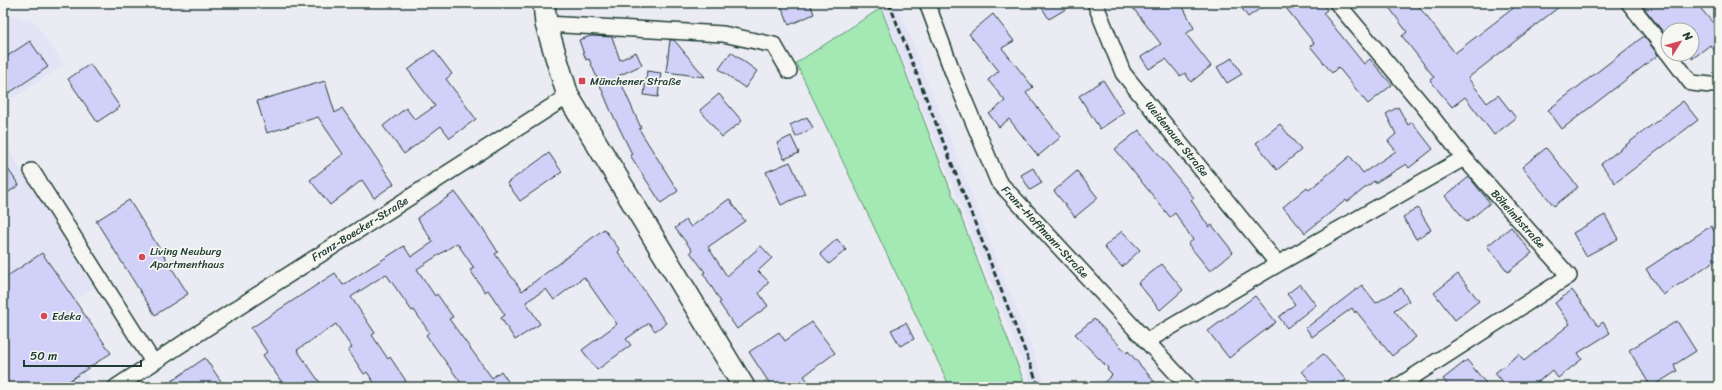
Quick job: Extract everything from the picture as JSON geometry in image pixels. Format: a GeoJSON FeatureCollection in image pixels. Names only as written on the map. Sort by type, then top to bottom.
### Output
{"type":"FeatureCollection","features":[{"type":"Feature","properties":{"kind":"main road"},"geometry":{"type":"LineString","coordinates":[[544,3],[546,24],[568,96],[744,387]]}},
{"type":"Feature","properties":{"kind":"street","name":"Franz-Hoffmann-Straße"},"geometry":{"type":"LineString","coordinates":[[927,3],[953,72],[998,181],[1189,387]]}},
{"type":"Feature","properties":{"kind":"street","name":"Weidenauer Straße"},"geometry":{"type":"LineString","coordinates":[[1095,3],[1123,73],[1278,264]]}},
{"type":"Feature","properties":{"kind":"street","name":"Böheimbstraße"},"geometry":{"type":"LineString","coordinates":[[1336,3],[1425,108],[1464,158],[1570,276],[1397,387]]}},
{"type":"Feature","properties":{"kind":"street"},"geometry":{"type":"LineString","coordinates":[[1629,3],[1660,43]]}},
{"type":"Feature","properties":{"kind":"street"},"geometry":{"type":"LineString","coordinates":[[546,24],[723,34],[774,46],[789,71]]}},
{"type":"Feature","properties":{"kind":"street"},"geometry":{"type":"LineString","coordinates":[[1675,62],[1691,83],[1711,85]]}},
{"type":"Feature","properties":{"kind":"street","name":"Franz-Boecker-Straße"},"geometry":{"type":"LineString","coordinates":[[116,387],[152,362],[568,96]]}},
{"type":"Feature","properties":{"kind":"street"},"geometry":{"type":"LineString","coordinates":[[1147,341],[1464,158]]}},
{"type":"Feature","properties":{"kind":"street"},"geometry":{"type":"LineString","coordinates":[[32,171],[152,362]]}},
{"type":"Feature","properties":{"kind":"shaded area"},"geometry":{"type":"Polygon","coordinates":[[[881,3],[897,3],[1047,387],[1032,387],[881,3]]]}},
{"type":"Feature","properties":{"kind":"shaded area"},"geometry":{"type":"Polygon","coordinates":[[[3,13],[34,21],[64,65],[3,105],[3,13]]]}},
{"type":"Feature","properties":{"kind":"shaded area"},"geometry":{"type":"Polygon","coordinates":[[[3,140],[94,288],[47,319],[94,387],[3,387],[3,140]]]}},
{"type":"Feature","properties":{"kind":"green space"},"geometry":{"type":"Polygon","coordinates":[[[881,8],[1026,387],[950,387],[796,63],[881,8]]]}},
{"type":"Feature","properties":{"kind":"building"},"geometry":{"type":"Polygon","coordinates":[[[780,3],[810,3],[814,14],[789,25],[780,3]]]}},
{"type":"Feature","properties":{"kind":"building"},"geometry":{"type":"Polygon","coordinates":[[[1039,3],[1076,3],[1049,19],[1039,3]]]}},
{"type":"Feature","properties":{"kind":"building"},"geometry":{"type":"Polygon","coordinates":[[[1129,3],[1181,3],[1194,28],[1186,34],[1211,66],[1191,82],[1185,73],[1180,76],[1166,59],[1149,69],[1141,57],[1161,44],[1129,3]]]}},
{"type":"Feature","properties":{"kind":"building"},"geometry":{"type":"Polygon","coordinates":[[[1238,3],[1268,3],[1248,17],[1238,3]]]}},
{"type":"Feature","properties":{"kind":"building"},"geometry":{"type":"Polygon","coordinates":[[[1282,3],[1321,3],[1327,10],[1323,13],[1364,64],[1370,59],[1392,85],[1368,104],[1338,67],[1332,73],[1310,46],[1314,43],[1282,3]]]}},
{"type":"Feature","properties":{"kind":"building"},"geometry":{"type":"Polygon","coordinates":[[[1386,3],[1416,3],[1455,53],[1520,3],[1564,3],[1468,78],[1487,103],[1498,95],[1516,118],[1494,135],[1465,97],[1452,107],[1437,89],[1430,80],[1434,77],[1402,36],[1407,32],[1386,3]]]}},
{"type":"Feature","properties":{"kind":"building"},"geometry":{"type":"Polygon","coordinates":[[[1640,3],[1696,3],[1719,30],[1719,55],[1710,45],[1700,53],[1700,22],[1660,22],[1660,28],[1640,3]]]}},
{"type":"Feature","properties":{"kind":"building"},"geometry":{"type":"Polygon","coordinates":[[[993,14],[1014,41],[1002,48],[1033,87],[1026,93],[1061,137],[1038,156],[1009,119],[999,127],[989,114],[1005,101],[988,80],[999,71],[969,34],[993,14]]]}},
{"type":"Feature","properties":{"kind":"building"},"geometry":{"type":"Polygon","coordinates":[[[591,36],[612,37],[620,60],[636,52],[642,65],[618,76],[641,128],[639,129],[678,191],[661,203],[630,155],[632,154],[610,109],[589,59],[586,60],[579,40],[591,36]]]}},
{"type":"Feature","properties":{"kind":"building"},"geometry":{"type":"Polygon","coordinates":[[[1644,36],[1658,55],[1562,129],[1548,110],[1644,36]]]}},
{"type":"Feature","properties":{"kind":"building"},"geometry":{"type":"Polygon","coordinates":[[[670,40],[674,40],[705,77],[666,72],[670,40]]]}},
{"type":"Feature","properties":{"kind":"building"},"geometry":{"type":"Polygon","coordinates":[[[30,41],[48,67],[3,97],[3,59],[30,41]]]}},
{"type":"Feature","properties":{"kind":"building"},"geometry":{"type":"Polygon","coordinates":[[[434,50],[452,74],[446,79],[476,119],[450,138],[441,126],[404,154],[383,126],[406,108],[415,120],[435,106],[408,70],[434,50]]]}},
{"type":"Feature","properties":{"kind":"building"},"geometry":{"type":"Polygon","coordinates":[[[731,52],[757,71],[745,88],[719,69],[731,52]]]}},
{"type":"Feature","properties":{"kind":"building"},"geometry":{"type":"Polygon","coordinates":[[[1232,58],[1242,74],[1227,83],[1217,67],[1232,58]]]}},
{"type":"Feature","properties":{"kind":"building"},"geometry":{"type":"Polygon","coordinates":[[[90,64],[120,107],[97,122],[68,79],[90,64]]]}},
{"type":"Feature","properties":{"kind":"building"},"geometry":{"type":"Polygon","coordinates":[[[647,71],[661,73],[658,97],[644,95],[647,71]]]}},
{"type":"Feature","properties":{"kind":"building"},"geometry":{"type":"Polygon","coordinates":[[[1103,80],[1124,113],[1100,129],[1079,96],[1103,80]]]}},
{"type":"Feature","properties":{"kind":"building"},"geometry":{"type":"Polygon","coordinates":[[[325,81],[335,113],[342,108],[394,184],[374,198],[362,180],[330,205],[310,180],[343,154],[318,117],[267,133],[257,101],[325,81]]]}},
{"type":"Feature","properties":{"kind":"building"},"geometry":{"type":"Polygon","coordinates":[[[719,94],[742,121],[722,137],[700,110],[719,94]]]}},
{"type":"Feature","properties":{"kind":"building"},"geometry":{"type":"Polygon","coordinates":[[[1683,101],[1698,120],[1615,183],[1601,164],[1683,101]]]}},
{"type":"Feature","properties":{"kind":"building"},"geometry":{"type":"Polygon","coordinates":[[[1398,107],[1408,125],[1412,122],[1433,149],[1409,168],[1406,164],[1375,183],[1374,181],[1347,202],[1346,200],[1305,233],[1283,207],[1307,187],[1309,190],[1350,156],[1363,173],[1396,151],[1388,141],[1396,134],[1386,114],[1398,107]]]}},
{"type":"Feature","properties":{"kind":"building"},"geometry":{"type":"Polygon","coordinates":[[[807,117],[813,128],[796,137],[790,125],[807,117]]]}},
{"type":"Feature","properties":{"kind":"building"},"geometry":{"type":"Polygon","coordinates":[[[1280,124],[1301,150],[1277,170],[1256,143],[1280,124]]]}},
{"type":"Feature","properties":{"kind":"building"},"geometry":{"type":"Polygon","coordinates":[[[1139,130],[1194,198],[1191,200],[1209,227],[1212,225],[1233,252],[1210,271],[1188,244],[1193,240],[1175,213],[1170,217],[1115,149],[1139,130]]]}},
{"type":"Feature","properties":{"kind":"building"},"geometry":{"type":"Polygon","coordinates":[[[791,136],[799,153],[784,159],[777,143],[791,136]]]}},
{"type":"Feature","properties":{"kind":"building"},"geometry":{"type":"Polygon","coordinates":[[[1546,148],[1578,187],[1554,206],[1522,167],[1546,148]]]}},
{"type":"Feature","properties":{"kind":"building"},"geometry":{"type":"Polygon","coordinates":[[[549,153],[562,172],[520,201],[507,183],[549,153]]]}},
{"type":"Feature","properties":{"kind":"building"},"geometry":{"type":"Polygon","coordinates":[[[3,162],[19,185],[3,196],[3,162]]]}},
{"type":"Feature","properties":{"kind":"building"},"geometry":{"type":"Polygon","coordinates":[[[790,162],[805,194],[781,205],[766,172],[790,162]]]}},
{"type":"Feature","properties":{"kind":"building"},"geometry":{"type":"Polygon","coordinates":[[[1033,168],[1042,183],[1030,190],[1021,175],[1033,168]]]}},
{"type":"Feature","properties":{"kind":"building"},"geometry":{"type":"Polygon","coordinates":[[[1077,171],[1098,198],[1075,217],[1054,191],[1077,171]]]}},
{"type":"Feature","properties":{"kind":"building"},"geometry":{"type":"Polygon","coordinates":[[[1469,177],[1490,203],[1467,222],[1445,196],[1469,177]]]}},
{"type":"Feature","properties":{"kind":"building"},"geometry":{"type":"Polygon","coordinates":[[[455,192],[481,228],[482,227],[498,252],[495,254],[522,291],[604,229],[620,250],[618,252],[666,323],[655,331],[649,323],[626,339],[631,345],[597,370],[582,350],[617,324],[584,277],[554,300],[546,289],[526,302],[540,324],[515,340],[501,318],[505,315],[488,290],[485,292],[470,270],[474,268],[457,243],[417,269],[435,296],[437,294],[453,317],[449,319],[492,378],[501,371],[512,387],[464,387],[426,335],[429,332],[414,310],[412,311],[386,274],[351,297],[375,333],[372,335],[388,359],[390,357],[406,381],[396,387],[377,387],[367,372],[364,374],[348,350],[352,348],[336,324],[297,350],[323,387],[285,387],[263,355],[267,352],[251,328],[335,273],[343,285],[404,246],[411,257],[433,242],[417,218],[455,192]]]}},
{"type":"Feature","properties":{"kind":"building"},"geometry":{"type":"Polygon","coordinates":[[[729,199],[745,221],[708,247],[727,276],[761,246],[772,258],[758,271],[769,282],[759,293],[768,306],[737,329],[719,303],[721,302],[703,273],[705,272],[690,252],[692,250],[675,228],[686,220],[691,227],[729,199]]]}},
{"type":"Feature","properties":{"kind":"building","name":"Living Neuburg Apartmenthaus"},"geometry":{"type":"Polygon","coordinates":[[[129,200],[188,294],[155,315],[96,221],[129,200]]]}},
{"type":"Feature","properties":{"kind":"building"},"geometry":{"type":"Polygon","coordinates":[[[1418,208],[1431,230],[1416,239],[1403,217],[1418,208]]]}},
{"type":"Feature","properties":{"kind":"building"},"geometry":{"type":"Polygon","coordinates":[[[1605,215],[1618,239],[1586,256],[1573,233],[1605,215]]]}},
{"type":"Feature","properties":{"kind":"building"},"geometry":{"type":"Polygon","coordinates":[[[1711,226],[1719,239],[1719,258],[1663,295],[1646,269],[1711,226]]]}},
{"type":"Feature","properties":{"kind":"building"},"geometry":{"type":"Polygon","coordinates":[[[1511,227],[1532,253],[1508,272],[1487,246],[1511,227]]]}},
{"type":"Feature","properties":{"kind":"building"},"geometry":{"type":"Polygon","coordinates":[[[1122,231],[1140,250],[1122,267],[1104,247],[1122,231]]]}},
{"type":"Feature","properties":{"kind":"building"},"geometry":{"type":"Polygon","coordinates":[[[837,239],[846,250],[829,264],[820,254],[837,239]]]}},
{"type":"Feature","properties":{"kind":"building","name":"Edeka"},"geometry":{"type":"Polygon","coordinates":[[[42,253],[111,353],[60,387],[3,387],[3,279],[42,253]]]}},
{"type":"Feature","properties":{"kind":"building"},"geometry":{"type":"Polygon","coordinates":[[[1162,264],[1183,290],[1160,310],[1138,283],[1162,264]]]}},
{"type":"Feature","properties":{"kind":"building"},"geometry":{"type":"Polygon","coordinates":[[[1458,274],[1479,301],[1455,320],[1434,293],[1458,274]]]}},
{"type":"Feature","properties":{"kind":"building"},"geometry":{"type":"Polygon","coordinates":[[[1300,284],[1316,305],[1287,328],[1279,317],[1295,304],[1287,294],[1300,284]]]}},
{"type":"Feature","properties":{"kind":"building"},"geometry":{"type":"Polygon","coordinates":[[[1362,285],[1376,303],[1401,288],[1409,301],[1394,310],[1416,337],[1392,356],[1352,308],[1312,337],[1306,328],[1362,285]]]}},
{"type":"Feature","properties":{"kind":"building"},"geometry":{"type":"Polygon","coordinates":[[[1572,290],[1598,326],[1603,322],[1610,333],[1578,353],[1582,359],[1558,378],[1552,370],[1532,387],[1506,387],[1495,373],[1519,354],[1524,361],[1570,324],[1555,303],[1572,290]]]}},
{"type":"Feature","properties":{"kind":"building"},"geometry":{"type":"Polygon","coordinates":[[[1255,296],[1276,322],[1229,358],[1208,331],[1255,296]]]}},
{"type":"Feature","properties":{"kind":"building"},"geometry":{"type":"Polygon","coordinates":[[[1094,319],[1127,353],[1128,351],[1159,387],[1099,387],[1112,375],[1107,370],[1108,368],[1075,334],[1094,319]]]}},
{"type":"Feature","properties":{"kind":"building"},"geometry":{"type":"Polygon","coordinates":[[[1677,321],[1696,351],[1674,365],[1677,371],[1651,387],[1629,350],[1677,321]]]}},
{"type":"Feature","properties":{"kind":"building"},"geometry":{"type":"Polygon","coordinates":[[[812,322],[835,353],[804,376],[812,387],[772,387],[749,352],[779,332],[785,341],[812,322]]]}},
{"type":"Feature","properties":{"kind":"building"},"geometry":{"type":"Polygon","coordinates":[[[906,323],[914,339],[900,346],[891,330],[906,323]]]}},
{"type":"Feature","properties":{"kind":"building"},"geometry":{"type":"Polygon","coordinates":[[[1323,354],[1346,380],[1337,387],[1315,387],[1302,371],[1323,354]]]}},
{"type":"Feature","properties":{"kind":"building"},"geometry":{"type":"Polygon","coordinates":[[[205,358],[225,387],[163,387],[205,358]]]}},
{"type":"Feature","properties":{"kind":"building"},"geometry":{"type":"Polygon","coordinates":[[[1467,360],[1489,387],[1449,387],[1443,379],[1467,360]]]}},
{"type":"Feature","properties":{"kind":"railway"},"geometry":{"type":"LineString","coordinates":[[889,3],[1039,387]]}},
{"type":"Feature","properties":{"kind":"place","name":"Münchener Straße"},"geometry":{"type":"Point","coordinates":[582,81]}},
{"type":"Feature","properties":{"kind":"place","name":"Living Neuburg Apartmenthaus"},"geometry":{"type":"Point","coordinates":[142,257]}},
{"type":"Feature","properties":{"kind":"place","name":"Edeka"},"geometry":{"type":"Point","coordinates":[44,316]}}]}
